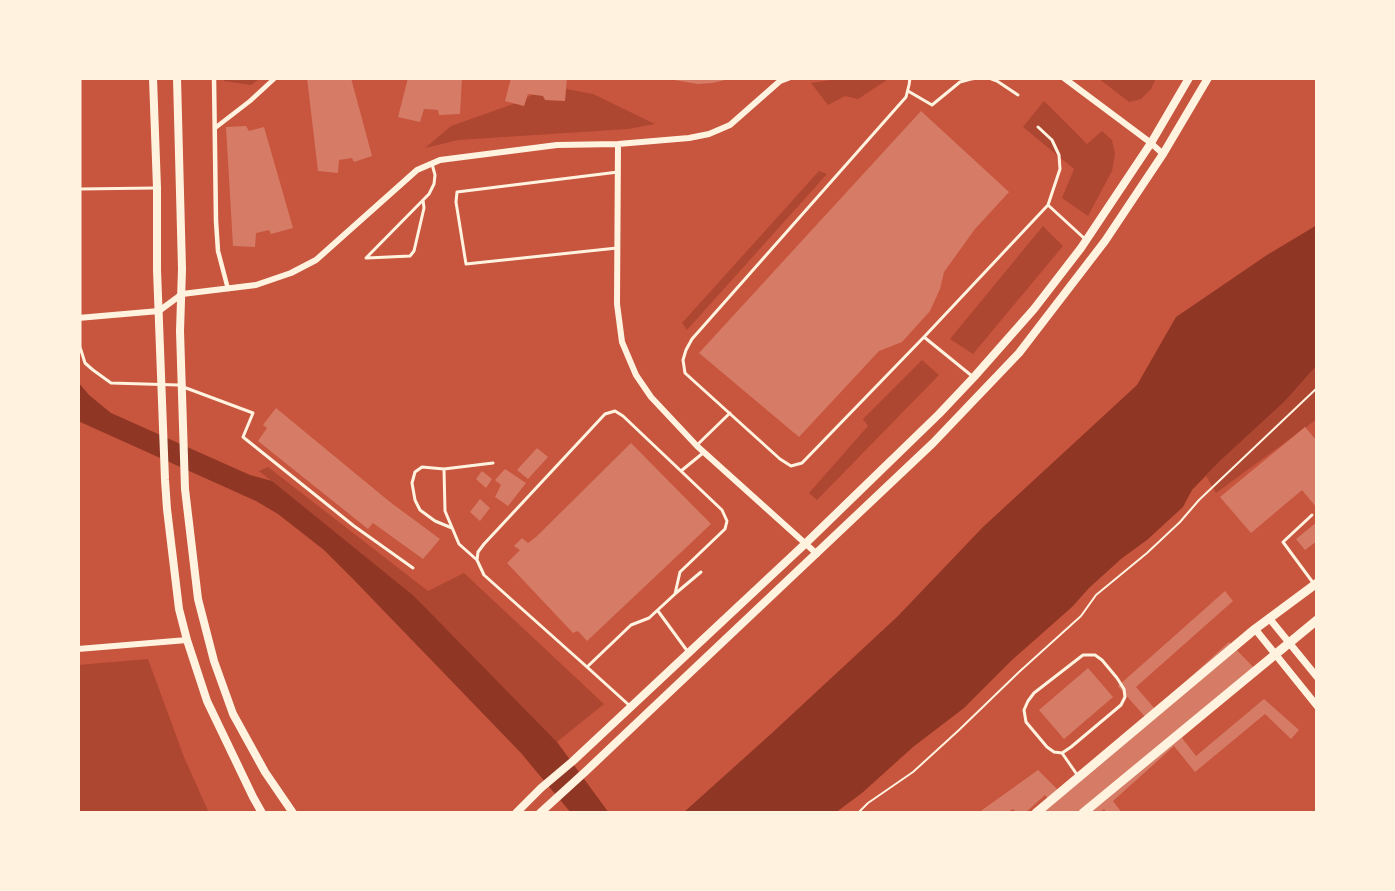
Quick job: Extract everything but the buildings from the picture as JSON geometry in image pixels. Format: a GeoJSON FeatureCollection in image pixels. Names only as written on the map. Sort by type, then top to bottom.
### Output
{"type":"FeatureCollection","features":[{"type":"Feature","properties":{"kind":"main road"},"geometry":{"type":"LineString","coordinates":[[153,78],[166,508],[179,609],[207,701],[262,813]]}},
{"type":"Feature","properties":{"kind":"main road"},"geometry":{"type":"LineString","coordinates":[[177,78],[182,269],[180,332],[186,506],[198,599],[214,662],[233,714],[248,744],[293,813]]}},
{"type":"Feature","properties":{"kind":"main road"},"geometry":{"type":"LineString","coordinates":[[516,813],[806,543],[974,377],[1034,309],[1086,241],[1152,143],[1189,78]]}},
{"type":"Feature","properties":{"kind":"main road"},"geometry":{"type":"LineString","coordinates":[[540,813],[933,443],[1019,352],[1105,241],[1163,154],[1209,78]]}},
{"type":"Feature","properties":{"kind":"main road"},"geometry":{"type":"LineString","coordinates":[[1036,813],[1255,629],[1316,584]]}},
{"type":"Feature","properties":{"kind":"main road"},"geometry":{"type":"LineString","coordinates":[[1083,813],[1317,620]]}},
{"type":"Feature","properties":{"kind":"street"},"geometry":{"type":"LineString","coordinates":[[214,78],[218,241],[228,289]]}},
{"type":"Feature","properties":{"kind":"street"},"geometry":{"type":"LineString","coordinates":[[215,128],[275,78]]}},
{"type":"Feature","properties":{"kind":"street"},"geometry":{"type":"LineString","coordinates":[[78,318],[159,311],[182,294],[256,285],[291,273],[316,260],[417,170],[441,160],[557,145],[618,144],[709,134],[730,125],[780,81],[788,78]]}},
{"type":"Feature","properties":{"kind":"street"},"geometry":{"type":"LineString","coordinates":[[1064,78],[1152,143],[1163,154]]}},
{"type":"Feature","properties":{"kind":"street"},"geometry":{"type":"LineString","coordinates":[[618,144],[617,304],[622,342],[636,375],[651,398],[697,446],[817,554]]}},
{"type":"Feature","properties":{"kind":"street"},"geometry":{"type":"LineString","coordinates":[[1269,618],[1317,677]]}},
{"type":"Feature","properties":{"kind":"street"},"geometry":{"type":"LineString","coordinates":[[1255,629],[1317,706]]}},
{"type":"Feature","properties":{"kind":"street"},"geometry":{"type":"LineString","coordinates":[[78,649],[187,640]]}},
{"type":"Feature","properties":{"kind":"lane"},"geometry":{"type":"LineString","coordinates":[[80,78],[80,346],[85,363],[111,383],[177,385],[253,413],[243,437],[354,526],[413,568]]}},
{"type":"Feature","properties":{"kind":"lane"},"geometry":{"type":"LineString","coordinates":[[910,78],[906,97],[692,339],[686,350],[683,360],[685,373],[780,459],[791,466],[802,463],[1048,205],[1060,169],[1059,154],[1052,140],[1038,127]]}},
{"type":"Feature","properties":{"kind":"lane"},"geometry":{"type":"LineString","coordinates":[[908,91],[932,105],[960,82],[978,78]]}},
{"type":"Feature","properties":{"kind":"lane"},"geometry":{"type":"LineString","coordinates":[[989,78],[998,81],[1018,95]]}},
{"type":"Feature","properties":{"kind":"lane"},"geometry":{"type":"LineString","coordinates":[[423,200],[424,208],[414,251],[410,255],[366,258],[423,200],[429,194],[435,175],[432,164]]}},
{"type":"Feature","properties":{"kind":"lane"},"geometry":{"type":"LineString","coordinates":[[617,248],[466,264],[456,202],[457,192],[618,172]]}},
{"type":"Feature","properties":{"kind":"lane"},"geometry":{"type":"LineString","coordinates":[[80,189],[157,188]]}},
{"type":"Feature","properties":{"kind":"lane"},"geometry":{"type":"LineString","coordinates":[[1048,205],[1086,241]]}},
{"type":"Feature","properties":{"kind":"lane"},"geometry":{"type":"LineString","coordinates":[[924,337],[974,377]]}},
{"type":"Feature","properties":{"kind":"lane"},"geometry":{"type":"LineString","coordinates":[[477,560],[478,552],[484,544],[605,414],[615,411],[722,510],[727,521],[725,529],[680,572],[675,594]]}},
{"type":"Feature","properties":{"kind":"lane"},"geometry":{"type":"LineString","coordinates":[[697,446],[730,413]]}},
{"type":"Feature","properties":{"kind":"lane"},"geometry":{"type":"LineString","coordinates":[[681,471],[704,452]]}},
{"type":"Feature","properties":{"kind":"lane"},"geometry":{"type":"LineString","coordinates":[[452,528],[435,521],[420,510],[415,500],[412,483],[415,472],[422,467],[444,469],[493,463]]}},
{"type":"Feature","properties":{"kind":"lane"},"geometry":{"type":"LineString","coordinates":[[444,469],[445,511],[459,544],[477,560],[484,575],[632,707]]}},
{"type":"Feature","properties":{"kind":"lane"},"geometry":{"type":"LineString","coordinates":[[1312,515],[1283,542],[1316,584]]}},
{"type":"Feature","properties":{"kind":"lane"},"geometry":{"type":"LineString","coordinates":[[587,668],[631,625],[649,618],[701,572]]}},
{"type":"Feature","properties":{"kind":"lane"},"geometry":{"type":"LineString","coordinates":[[658,611],[689,653]]}},
{"type":"Feature","properties":{"kind":"lane"},"geometry":{"type":"LineString","coordinates":[[1062,753],[1121,705],[1125,697],[1124,689],[1117,678],[1095,655],[1083,655],[1034,693],[1024,710],[1026,722],[1047,747],[1054,752],[1062,753],[1079,777]]}},
{"type":"Feature","properties":{"kind":"path"},"geometry":{"type":"LineString","coordinates":[[858,813],[868,803],[913,772],[960,730],[1081,616],[1096,595],[1180,522],[1199,500],[1317,387]]}},
{"type":"Feature","properties":{"kind":"shaded area"},"geometry":{"type":"Polygon","coordinates":[[[224,78],[261,78],[251,85],[224,81],[224,78]]]}},
{"type":"Feature","properties":{"kind":"shaded area"},"geometry":{"type":"Polygon","coordinates":[[[845,78],[890,78],[858,99],[845,96],[828,105],[811,83],[845,78]]]}},
{"type":"Feature","properties":{"kind":"shaded area"},"geometry":{"type":"Polygon","coordinates":[[[1098,78],[1156,78],[1151,89],[1141,99],[1129,102],[1098,78]]]}},
{"type":"Feature","properties":{"kind":"shaded area"},"geometry":{"type":"Polygon","coordinates":[[[550,86],[593,94],[655,124],[628,129],[458,140],[425,148],[451,126],[516,103],[550,86]]]}},
{"type":"Feature","properties":{"kind":"shaded area"},"geometry":{"type":"Polygon","coordinates":[[[1044,101],[1087,144],[1102,131],[1112,140],[1115,154],[1112,171],[1088,216],[1062,198],[1074,169],[1023,127],[1044,101]]]}},
{"type":"Feature","properties":{"kind":"shaded area"},"geometry":{"type":"Polygon","coordinates":[[[819,171],[827,174],[687,330],[682,323],[819,171]]]}},
{"type":"Feature","properties":{"kind":"shaded area"},"geometry":{"type":"Polygon","coordinates":[[[1317,225],[1317,365],[1285,401],[1192,490],[1183,507],[1089,588],[1072,607],[1012,660],[964,708],[913,747],[862,793],[835,813],[683,813],[897,617],[983,527],[1137,385],[1176,317],[1267,255],[1317,225]]]}},
{"type":"Feature","properties":{"kind":"shaded area"},"geometry":{"type":"Polygon","coordinates":[[[1043,226],[1063,246],[973,354],[950,339],[1043,226]]]}},
{"type":"Feature","properties":{"kind":"shaded area"},"geometry":{"type":"Polygon","coordinates":[[[922,360],[939,375],[817,500],[809,493],[868,426],[863,419],[922,360]]]}},
{"type":"Feature","properties":{"kind":"shaded area"},"geometry":{"type":"Polygon","coordinates":[[[1317,365],[1317,419],[1216,493],[1206,476],[1285,401],[1317,365]]]}},
{"type":"Feature","properties":{"kind":"shaded area"},"geometry":{"type":"Polygon","coordinates":[[[78,382],[89,395],[111,413],[250,475],[272,481],[414,596],[557,742],[609,813],[571,813],[521,753],[353,579],[324,550],[278,514],[256,501],[78,421],[78,382]]]}},
{"type":"Feature","properties":{"kind":"shaded area"},"geometry":{"type":"Polygon","coordinates":[[[268,467],[428,591],[464,573],[604,704],[557,742],[414,596],[259,471],[268,467]]]}},
{"type":"Feature","properties":{"kind":"shaded area"},"geometry":{"type":"Polygon","coordinates":[[[148,659],[184,757],[209,813],[78,813],[78,665],[148,659]]]}}]}
